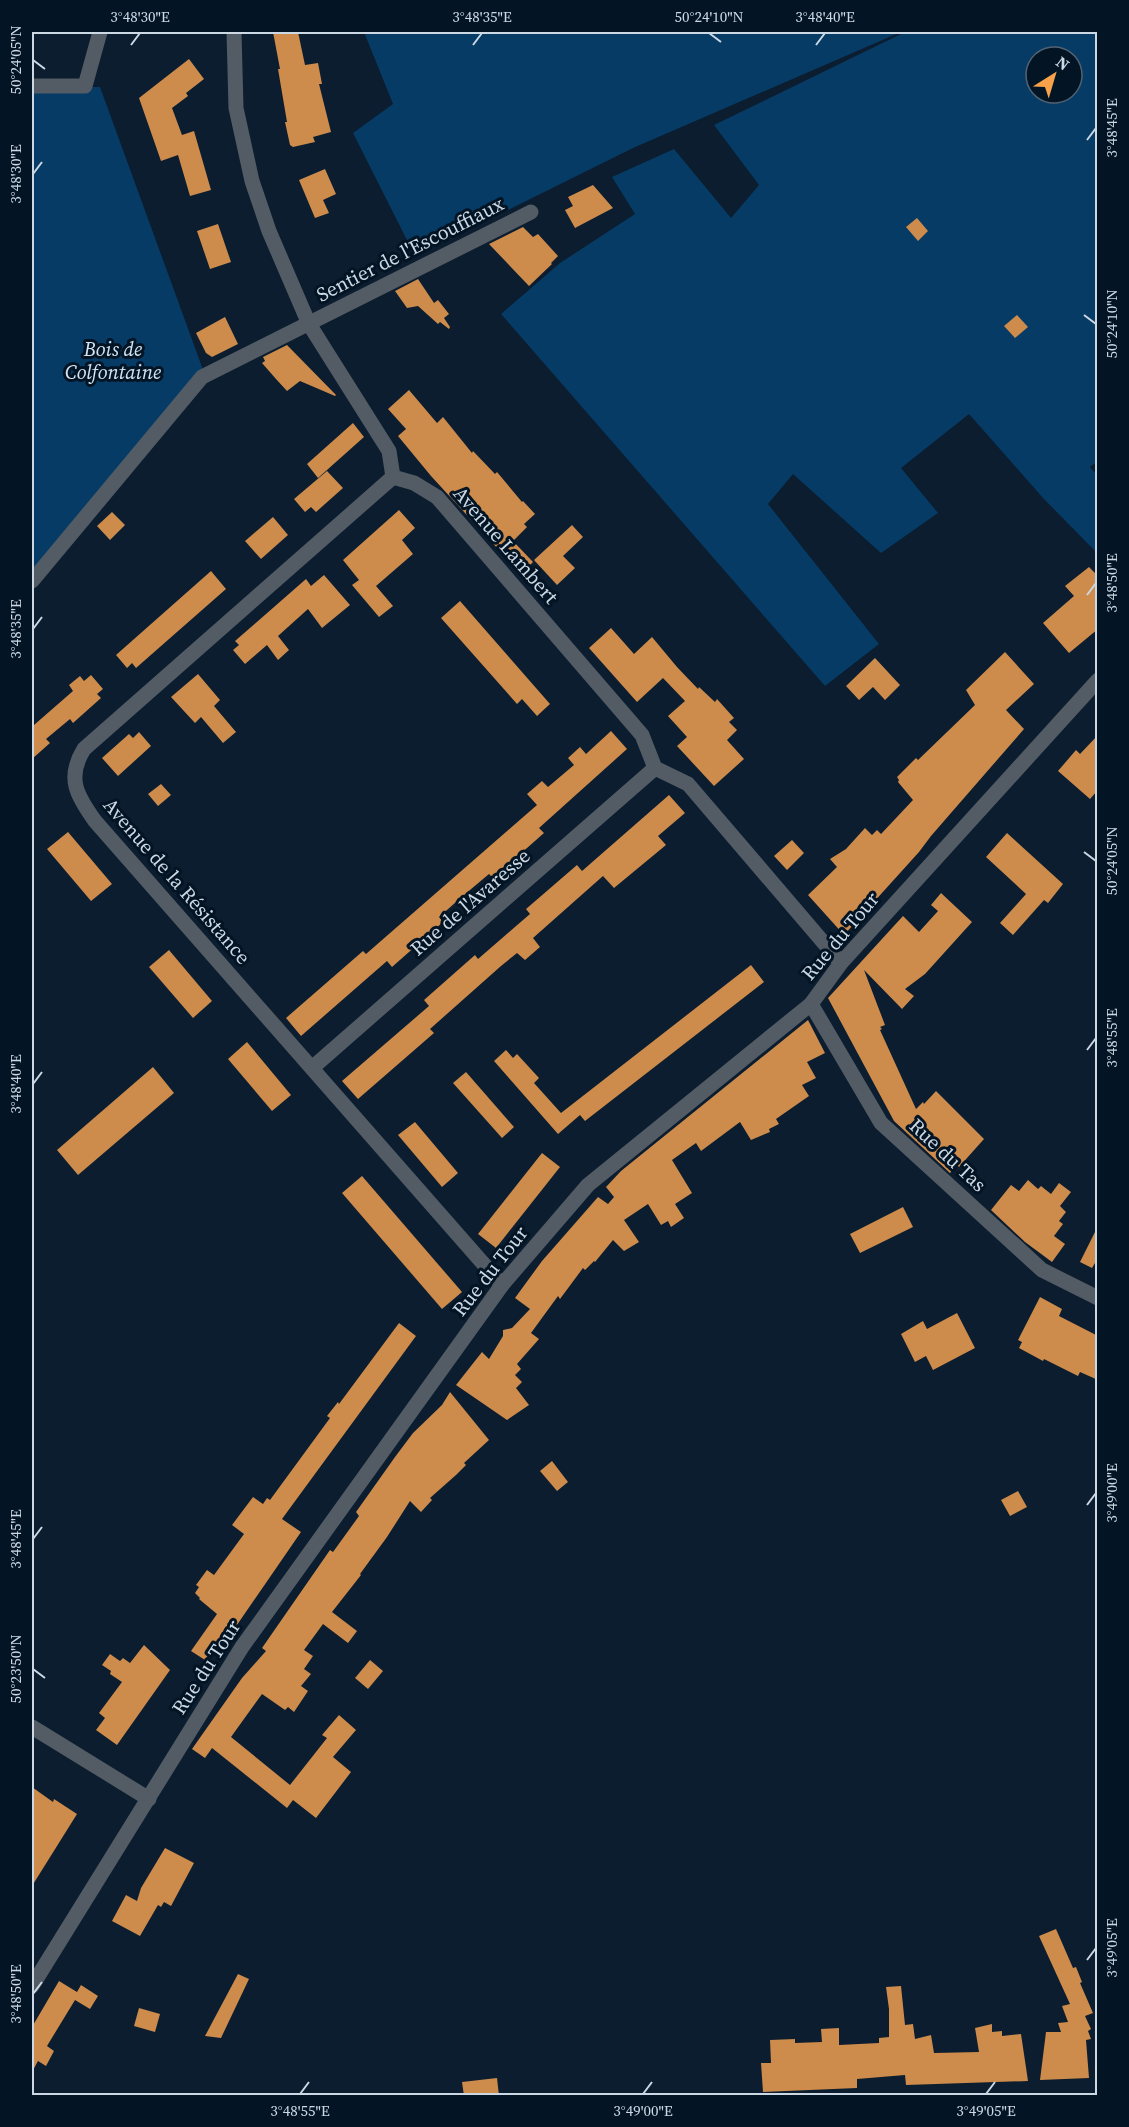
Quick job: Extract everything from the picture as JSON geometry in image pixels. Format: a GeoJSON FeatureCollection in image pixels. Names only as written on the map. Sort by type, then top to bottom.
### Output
{"type":"FeatureCollection","features":[{"type":"Feature","properties":{"kind":"street"},"geometry":{"type":"LineString","coordinates":[[32,86],[85,86],[100,32]]}},
{"type":"Feature","properties":{"kind":"street"},"geometry":{"type":"LineString","coordinates":[[234,32],[236,108],[252,181],[269,231],[309,324],[389,451],[393,477]]}},
{"type":"Feature","properties":{"kind":"street","name":"Sentier de l'Escouffiaux"},"geometry":{"type":"LineString","coordinates":[[32,581],[202,377],[531,212]]}},
{"type":"Feature","properties":{"kind":"street","name":"Avenue Lambert"},"geometry":{"type":"LineString","coordinates":[[393,477],[414,483],[437,497],[642,735],[655,768]]}},
{"type":"Feature","properties":{"kind":"street","name":"Avenue de la Résistance"},"geometry":{"type":"LineString","coordinates":[[393,477],[84,749],[76,763],[75,780],[81,802],[95,821],[502,1285]]}},
{"type":"Feature","properties":{"kind":"street","name":"Rue du Tour"},"geometry":{"type":"LineString","coordinates":[[32,1986],[242,1647],[502,1285],[588,1185],[811,1004],[841,963],[1098,680]]}},
{"type":"Feature","properties":{"kind":"street"},"geometry":{"type":"LineString","coordinates":[[655,768],[688,784],[841,963]]}},
{"type":"Feature","properties":{"kind":"street","name":"Rue de l'Avaresse"},"geometry":{"type":"LineString","coordinates":[[312,1068],[655,768]]}},
{"type":"Feature","properties":{"kind":"street","name":"Rue du Tas"},"geometry":{"type":"LineString","coordinates":[[811,1004],[881,1123],[1042,1270],[1098,1298]]}},
{"type":"Feature","properties":{"kind":"street"},"geometry":{"type":"LineString","coordinates":[[32,1727],[148,1799]]}},
{"type":"Feature","properties":{"kind":"green space"},"geometry":{"type":"Polygon","coordinates":[[[364,32],[901,32],[633,148],[415,256],[353,133],[393,104],[364,32]]]}},
{"type":"Feature","properties":{"kind":"green space"},"geometry":{"type":"Polygon","coordinates":[[[905,32],[1097,32],[1098,461],[1090,467],[1097,475],[1097,553],[1043,498],[969,414],[901,468],[938,513],[881,553],[793,474],[768,504],[879,644],[825,686],[501,314],[560,263],[635,214],[612,177],[674,149],[731,218],[759,185],[714,125],[905,32]]]}},
{"type":"Feature","properties":{"kind":"green space","name":"Bois de Colfontaine"},"geometry":{"type":"Polygon","coordinates":[[[32,87],[100,87],[206,378],[32,570],[32,87]]]}},
{"type":"Feature","properties":{"kind":"building"},"geometry":{"type":"Polygon","coordinates":[[[273,32],[298,32],[305,65],[318,63],[322,84],[319,84],[331,132],[313,137],[315,142],[293,147],[290,145],[273,32]]]}},
{"type":"Feature","properties":{"kind":"building"},"geometry":{"type":"Polygon","coordinates":[[[189,59],[204,79],[186,93],[188,96],[172,108],[182,135],[194,131],[211,190],[190,196],[178,155],[161,161],[139,98],[189,59]]]}},
{"type":"Feature","properties":{"kind":"building"},"geometry":{"type":"Polygon","coordinates":[[[325,169],[336,194],[323,200],[329,213],[315,218],[299,180],[325,169]]]}},
{"type":"Feature","properties":{"kind":"building"},"geometry":{"type":"Polygon","coordinates":[[[593,185],[613,208],[575,228],[565,210],[573,206],[568,197],[593,185]]]}},
{"type":"Feature","properties":{"kind":"building"},"geometry":{"type":"Polygon","coordinates":[[[917,218],[928,231],[918,241],[906,227],[917,218]]]}},
{"type":"Feature","properties":{"kind":"building"},"geometry":{"type":"Polygon","coordinates":[[[218,224],[231,262],[210,269],[197,231],[218,224]]]}},
{"type":"Feature","properties":{"kind":"building"},"geometry":{"type":"Polygon","coordinates":[[[523,227],[533,237],[538,234],[558,256],[529,286],[489,244],[523,227]]]}},
{"type":"Feature","properties":{"kind":"building"},"geometry":{"type":"Polygon","coordinates":[[[418,279],[434,303],[438,300],[449,314],[444,318],[449,329],[440,322],[438,324],[418,306],[407,308],[395,291],[418,279]]]}},
{"type":"Feature","properties":{"kind":"building"},"geometry":{"type":"Polygon","coordinates":[[[1017,315],[1028,327],[1015,338],[1004,326],[1017,315]]]}},
{"type":"Feature","properties":{"kind":"building"},"geometry":{"type":"Polygon","coordinates":[[[225,317],[238,344],[212,357],[206,353],[196,333],[225,317]]]}},
{"type":"Feature","properties":{"kind":"building"},"geometry":{"type":"Polygon","coordinates":[[[287,345],[335,396],[300,381],[287,391],[262,363],[265,361],[263,357],[287,345]]]}},
{"type":"Feature","properties":{"kind":"building"},"geometry":{"type":"Polygon","coordinates":[[[409,390],[437,423],[443,417],[472,453],[473,451],[495,474],[497,472],[535,514],[524,524],[527,527],[513,541],[533,562],[521,574],[431,476],[398,436],[406,429],[388,409],[409,390]]]}},
{"type":"Feature","properties":{"kind":"building"},"geometry":{"type":"Polygon","coordinates":[[[353,423],[364,437],[318,478],[307,464],[353,423]]]}},
{"type":"Feature","properties":{"kind":"building"},"geometry":{"type":"Polygon","coordinates":[[[327,471],[343,488],[316,512],[311,507],[305,512],[294,499],[327,471]]]}},
{"type":"Feature","properties":{"kind":"building"},"geometry":{"type":"Polygon","coordinates":[[[399,510],[415,528],[402,540],[413,554],[376,586],[393,606],[379,617],[352,585],[359,580],[343,560],[399,510]]]}},
{"type":"Feature","properties":{"kind":"building"},"geometry":{"type":"Polygon","coordinates":[[[112,512],[125,525],[110,540],[97,526],[112,512]]]}},
{"type":"Feature","properties":{"kind":"building"},"geometry":{"type":"Polygon","coordinates":[[[273,517],[288,535],[261,559],[245,541],[273,517]]]}},
{"type":"Feature","properties":{"kind":"building"},"geometry":{"type":"Polygon","coordinates":[[[572,525],[583,537],[563,556],[575,568],[557,585],[534,560],[572,525]]]}},
{"type":"Feature","properties":{"kind":"building"},"geometry":{"type":"Polygon","coordinates":[[[1089,567],[1098,576],[1098,629],[1069,653],[1043,623],[1074,596],[1065,586],[1089,567]]]}},
{"type":"Feature","properties":{"kind":"building"},"geometry":{"type":"Polygon","coordinates":[[[211,571],[226,589],[136,668],[132,663],[127,668],[116,655],[211,571]]]}},
{"type":"Feature","properties":{"kind":"building"},"geometry":{"type":"Polygon","coordinates":[[[324,575],[350,605],[322,628],[308,609],[278,636],[289,650],[278,660],[267,645],[245,664],[233,650],[239,645],[235,641],[306,579],[311,586],[324,575]]]}},
{"type":"Feature","properties":{"kind":"building"},"geometry":{"type":"Polygon","coordinates":[[[460,601],[550,704],[537,716],[522,699],[517,704],[441,618],[460,601]]]}},
{"type":"Feature","properties":{"kind":"building"},"geometry":{"type":"Polygon","coordinates":[[[611,628],[634,654],[652,637],[698,689],[699,687],[715,702],[717,699],[734,718],[729,722],[737,730],[727,740],[744,759],[714,786],[677,746],[687,737],[668,716],[685,701],[663,678],[637,702],[589,648],[611,628]]]}},
{"type":"Feature","properties":{"kind":"building"},"geometry":{"type":"Polygon","coordinates":[[[1005,652],[1034,684],[1006,710],[1024,729],[919,852],[844,935],[808,895],[837,867],[830,859],[846,849],[865,828],[872,835],[877,830],[881,834],[913,800],[898,782],[897,777],[975,705],[966,690],[1005,652]]]}},
{"type":"Feature","properties":{"kind":"building"},"geometry":{"type":"Polygon","coordinates":[[[875,658],[900,685],[885,700],[873,687],[859,700],[846,686],[875,658]]]}},
{"type":"Feature","properties":{"kind":"building"},"geometry":{"type":"Polygon","coordinates":[[[198,674],[220,700],[214,706],[236,732],[223,743],[201,717],[195,723],[171,697],[198,674]]]}},
{"type":"Feature","properties":{"kind":"building"},"geometry":{"type":"Polygon","coordinates":[[[91,675],[103,689],[97,694],[101,698],[73,723],[70,719],[46,739],[50,743],[32,759],[32,722],[34,725],[73,691],[69,685],[80,676],[84,681],[91,675]]]}},
{"type":"Feature","properties":{"kind":"building"},"geometry":{"type":"Polygon","coordinates":[[[611,731],[627,749],[539,828],[544,833],[493,878],[489,874],[439,917],[443,922],[392,967],[387,961],[301,1036],[286,1018],[363,951],[366,954],[537,805],[527,794],[542,781],[548,787],[574,765],[568,758],[580,747],[586,754],[611,731]]]}},
{"type":"Feature","properties":{"kind":"building"},"geometry":{"type":"Polygon","coordinates":[[[139,732],[151,746],[118,776],[102,758],[129,734],[133,738],[139,732]]]}},
{"type":"Feature","properties":{"kind":"building"},"geometry":{"type":"Polygon","coordinates":[[[1098,735],[1098,790],[1090,799],[1058,771],[1076,750],[1080,754],[1098,735]]]}},
{"type":"Feature","properties":{"kind":"building"},"geometry":{"type":"Polygon","coordinates":[[[161,784],[171,795],[158,806],[148,794],[161,784]]]}},
{"type":"Feature","properties":{"kind":"building"},"geometry":{"type":"Polygon","coordinates":[[[669,795],[685,813],[658,836],[666,845],[614,888],[603,876],[533,938],[540,947],[525,960],[517,953],[501,966],[430,1029],[434,1033],[358,1099],[342,1081],[429,1006],[424,1000],[475,955],[478,959],[530,914],[526,909],[577,865],[582,871],[669,795]]]}},
{"type":"Feature","properties":{"kind":"building"},"geometry":{"type":"Polygon","coordinates":[[[68,832],[112,884],[91,901],[47,849],[68,832]]]}},
{"type":"Feature","properties":{"kind":"building"},"geometry":{"type":"Polygon","coordinates":[[[1007,833],[1063,884],[1048,903],[1044,900],[1013,935],[1000,923],[1026,894],[986,857],[1007,833]]]}},
{"type":"Feature","properties":{"kind":"building"},"geometry":{"type":"Polygon","coordinates":[[[792,840],[804,853],[787,870],[774,856],[792,840]]]}},
{"type":"Feature","properties":{"kind":"building"},"geometry":{"type":"Polygon","coordinates":[[[941,893],[972,922],[925,974],[905,989],[914,996],[902,1009],[864,970],[885,1025],[880,1027],[882,1029],[880,1030],[916,1109],[936,1091],[984,1139],[959,1167],[957,1165],[950,1173],[894,1121],[828,998],[903,916],[919,932],[938,911],[931,905],[941,893]]]}},
{"type":"Feature","properties":{"kind":"building"},"geometry":{"type":"Polygon","coordinates":[[[169,950],[212,1001],[193,1018],[149,967],[169,950]]]}},
{"type":"Feature","properties":{"kind":"building"},"geometry":{"type":"Polygon","coordinates":[[[751,965],[764,982],[585,1121],[580,1115],[558,1134],[494,1061],[506,1050],[513,1058],[517,1054],[539,1078],[534,1083],[561,1113],[751,965]]]}},
{"type":"Feature","properties":{"kind":"building"},"geometry":{"type":"Polygon","coordinates":[[[808,1020],[825,1053],[807,1062],[816,1078],[802,1085],[809,1096],[776,1119],[779,1124],[769,1129],[770,1132],[751,1140],[740,1122],[701,1151],[696,1143],[672,1160],[692,1193],[675,1204],[684,1218],[671,1227],[668,1221],[661,1225],[648,1204],[624,1220],[639,1242],[624,1251],[613,1240],[595,1262],[585,1270],[583,1268],[560,1299],[558,1296],[531,1333],[539,1339],[517,1364],[521,1369],[515,1375],[522,1382],[516,1388],[529,1405],[507,1420],[456,1385],[482,1352],[489,1359],[503,1336],[503,1330],[512,1328],[530,1309],[515,1298],[542,1261],[598,1197],[608,1204],[614,1197],[606,1187],[621,1171],[808,1020]]]}},
{"type":"Feature","properties":{"kind":"building"},"geometry":{"type":"Polygon","coordinates":[[[247,1042],[291,1095],[272,1111],[228,1059],[247,1042]]]}},
{"type":"Feature","properties":{"kind":"building"},"geometry":{"type":"Polygon","coordinates":[[[153,1067],[174,1093],[78,1175],[57,1150],[153,1067]]]}},
{"type":"Feature","properties":{"kind":"building"},"geometry":{"type":"Polygon","coordinates":[[[466,1072],[514,1127],[502,1138],[453,1083],[466,1072]]]}},
{"type":"Feature","properties":{"kind":"building"},"geometry":{"type":"Polygon","coordinates":[[[415,1122],[458,1173],[442,1187],[398,1135],[415,1122]]]}},
{"type":"Feature","properties":{"kind":"building"},"geometry":{"type":"Polygon","coordinates":[[[542,1153],[560,1167],[496,1248],[478,1234],[542,1153]]]}},
{"type":"Feature","properties":{"kind":"building"},"geometry":{"type":"Polygon","coordinates":[[[362,1176],[462,1292],[442,1309],[342,1193],[362,1176]]]}},
{"type":"Feature","properties":{"kind":"building"},"geometry":{"type":"Polygon","coordinates":[[[1028,1180],[1038,1189],[1041,1186],[1051,1194],[1059,1183],[1071,1192],[1060,1206],[1066,1212],[1059,1221],[1063,1224],[1054,1236],[1065,1244],[1052,1262],[1025,1242],[991,1210],[1011,1185],[1019,1191],[1028,1180]]]}},
{"type":"Feature","properties":{"kind":"building"},"geometry":{"type":"Polygon","coordinates":[[[903,1207],[913,1227],[860,1253],[850,1234],[903,1207]]]}},
{"type":"Feature","properties":{"kind":"building"},"geometry":{"type":"Polygon","coordinates":[[[1098,1226],[1098,1258],[1092,1268],[1080,1262],[1098,1226]]]}},
{"type":"Feature","properties":{"kind":"building"},"geometry":{"type":"Polygon","coordinates":[[[1040,1297],[1062,1309],[1059,1316],[1098,1336],[1098,1380],[1080,1372],[1078,1376],[1019,1348],[1022,1342],[1018,1340],[1040,1297]]]}},
{"type":"Feature","properties":{"kind":"building"},"geometry":{"type":"Polygon","coordinates":[[[957,1313],[975,1348],[933,1370],[926,1356],[915,1362],[901,1334],[923,1321],[927,1329],[957,1313]]]}},
{"type":"Feature","properties":{"kind":"building"},"geometry":{"type":"Polygon","coordinates":[[[399,1323],[416,1336],[282,1519],[301,1532],[217,1654],[211,1650],[205,1660],[191,1651],[217,1614],[199,1599],[195,1593],[199,1587],[196,1585],[207,1570],[214,1575],[244,1534],[232,1525],[253,1497],[263,1504],[267,1498],[270,1500],[330,1418],[327,1416],[338,1402],[339,1404],[399,1323]]]}},
{"type":"Feature","properties":{"kind":"building"},"geometry":{"type":"Polygon","coordinates":[[[450,1392],[489,1440],[464,1463],[466,1465],[456,1475],[430,1498],[432,1500],[421,1512],[410,1501],[361,1575],[332,1612],[357,1631],[348,1643],[323,1624],[304,1650],[313,1656],[304,1669],[311,1674],[301,1686],[308,1691],[294,1712],[288,1707],[285,1710],[262,1694],[231,1737],[290,1785],[327,1738],[322,1735],[339,1715],[356,1730],[333,1757],[351,1772],[316,1818],[293,1800],[287,1808],[212,1748],[205,1758],[192,1749],[242,1678],[266,1651],[262,1648],[330,1550],[333,1552],[359,1516],[356,1512],[395,1457],[413,1433],[442,1405],[450,1392]]]}},
{"type":"Feature","properties":{"kind":"building"},"geometry":{"type":"Polygon","coordinates":[[[552,1461],[568,1482],[557,1491],[540,1471],[552,1461]]]}},
{"type":"Feature","properties":{"kind":"building"},"geometry":{"type":"Polygon","coordinates":[[[1018,1491],[1027,1507],[1010,1516],[1001,1500],[1018,1491]]]}},
{"type":"Feature","properties":{"kind":"building"},"geometry":{"type":"Polygon","coordinates":[[[144,1645],[170,1670],[117,1745],[96,1730],[105,1718],[99,1713],[122,1682],[102,1665],[110,1654],[120,1661],[123,1658],[130,1663],[144,1645]]]}},
{"type":"Feature","properties":{"kind":"building"},"geometry":{"type":"Polygon","coordinates":[[[370,1660],[383,1671],[368,1689],[355,1678],[370,1660]]]}},
{"type":"Feature","properties":{"kind":"building"},"geometry":{"type":"Polygon","coordinates":[[[32,1787],[53,1802],[54,1799],[77,1814],[32,1886],[32,1787]]]}},
{"type":"Feature","properties":{"kind":"building"},"geometry":{"type":"Polygon","coordinates":[[[165,1848],[194,1863],[171,1906],[164,1902],[161,1907],[158,1905],[140,1936],[112,1921],[126,1895],[137,1901],[141,1888],[165,1848]]]}},
{"type":"Feature","properties":{"kind":"building"},"geometry":{"type":"Polygon","coordinates":[[[1056,1929],[1073,1968],[1076,1967],[1093,2013],[1085,2016],[1091,2029],[1088,2031],[1091,2039],[1086,2040],[1089,2078],[1040,2080],[1046,2032],[1061,2032],[1058,2023],[1068,2022],[1062,2006],[1070,2004],[1039,1936],[1056,1929]]]}},
{"type":"Feature","properties":{"kind":"building"},"geometry":{"type":"Polygon","coordinates":[[[238,1974],[249,1979],[221,2038],[205,2036],[238,1974]]]}},
{"type":"Feature","properties":{"kind":"building"},"geometry":{"type":"Polygon","coordinates":[[[59,1981],[77,1992],[81,1985],[98,1996],[90,2009],[75,2000],[47,2046],[54,2051],[46,2066],[38,2061],[32,2072],[32,2027],[59,1981]]]}},
{"type":"Feature","properties":{"kind":"building"},"geometry":{"type":"Polygon","coordinates":[[[901,1986],[905,2025],[913,2024],[915,2039],[931,2035],[934,2053],[979,2052],[975,2028],[992,2024],[992,2032],[1002,2031],[1002,2036],[1021,2034],[1028,2081],[906,2085],[905,2075],[857,2079],[857,2088],[763,2092],[761,2063],[771,2063],[770,2040],[795,2039],[795,2043],[822,2042],[821,2029],[839,2028],[839,2045],[879,2043],[879,2038],[889,2037],[886,1987],[901,1986]]]}},
{"type":"Feature","properties":{"kind":"building"},"geometry":{"type":"Polygon","coordinates":[[[139,2008],[160,2014],[155,2032],[134,2026],[139,2008]]]}},
{"type":"Feature","properties":{"kind":"building"},"geometry":{"type":"Polygon","coordinates":[[[497,2078],[499,2096],[464,2096],[462,2082],[497,2078]]]}}]}
